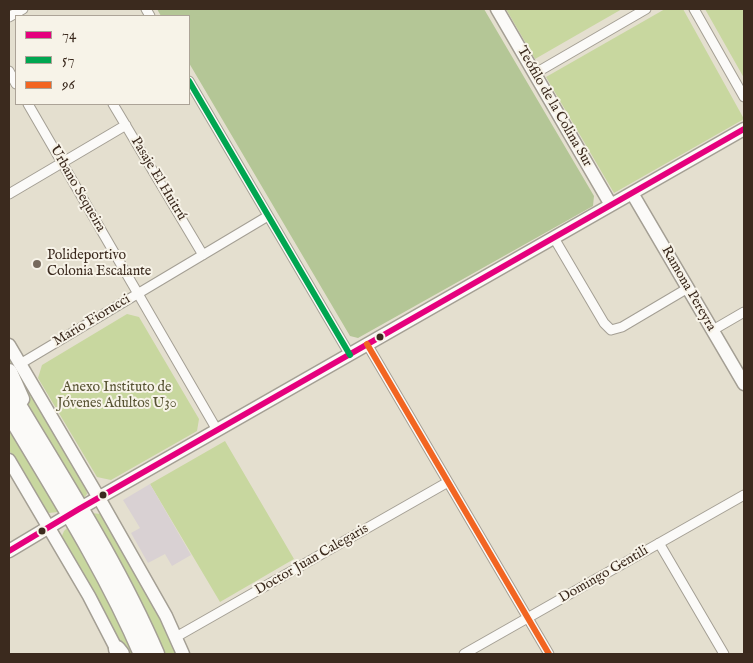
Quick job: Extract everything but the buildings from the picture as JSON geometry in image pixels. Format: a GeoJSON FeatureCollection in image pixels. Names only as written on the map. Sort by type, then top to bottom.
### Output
{"type":"FeatureCollection","features":[{"type":"Feature","properties":{"kind":"highway"},"geometry":{"type":"LineString","coordinates":[[14,368],[30,437]]}},
{"type":"Feature","properties":{"kind":"highway"},"geometry":{"type":"LineString","coordinates":[[9,390],[30,437],[74,512],[126,590],[156,654]]}},
{"type":"Feature","properties":{"kind":"highway"},"geometry":{"type":"LineString","coordinates":[[9,412],[30,437]]}},
{"type":"Feature","properties":{"kind":"highway"},"geometry":{"type":"LineString","coordinates":[[9,418],[30,437]]}},
{"type":"Feature","properties":{"kind":"highway"},"geometry":{"type":"LineString","coordinates":[[74,512],[142,654]]}},
{"type":"Feature","properties":{"kind":"street"},"geometry":{"type":"LineString","coordinates":[[9,17],[23,9]]}},
{"type":"Feature","properties":{"kind":"street","name":"Teófilo de la Colina Sur"},"geometry":{"type":"LineString","coordinates":[[496,9],[611,205]]}},
{"type":"Feature","properties":{"kind":"street"},"geometry":{"type":"LineString","coordinates":[[534,74],[646,9]]}},
{"type":"Feature","properties":{"kind":"street"},"geometry":{"type":"LineString","coordinates":[[694,9],[744,97]]}},
{"type":"Feature","properties":{"kind":"street"},"geometry":{"type":"LineString","coordinates":[[9,71],[15,82]]}},
{"type":"Feature","properties":{"kind":"street"},"geometry":{"type":"LineString","coordinates":[[190,83],[350,355]]}},
{"type":"Feature","properties":{"kind":"street","name":"Urbano Sequeira"},"geometry":{"type":"LineString","coordinates":[[29,105],[217,430]]}},
{"type":"Feature","properties":{"kind":"street","name":"Pasaje El Huitrú"},"geometry":{"type":"LineString","coordinates":[[114,105],[203,255]]}},
{"type":"Feature","properties":{"kind":"street"},"geometry":{"type":"LineString","coordinates":[[9,194],[126,125]]}},
{"type":"Feature","properties":{"kind":"street"},"geometry":{"type":"LineString","coordinates":[[9,551],[744,129]]}},
{"type":"Feature","properties":{"kind":"street","name":"Ramona Pereyra"},"geometry":{"type":"LineString","coordinates":[[632,193],[744,384]]}},
{"type":"Feature","properties":{"kind":"street","name":"Mario Fiorucci"},"geometry":{"type":"LineString","coordinates":[[14,368],[268,216]]}},
{"type":"Feature","properties":{"kind":"street"},"geometry":{"type":"LineString","coordinates":[[554,238],[604,323],[611,330],[622,327],[688,288]]}},
{"type":"Feature","properties":{"kind":"street"},"geometry":{"type":"LineString","coordinates":[[713,330],[744,312]]}},
{"type":"Feature","properties":{"kind":"street"},"geometry":{"type":"LineString","coordinates":[[367,344],[549,654]]}},
{"type":"Feature","properties":{"kind":"street"},"geometry":{"type":"LineString","coordinates":[[9,345],[14,368],[99,498],[176,637],[183,654]]}},
{"type":"Feature","properties":{"kind":"street"},"geometry":{"type":"LineString","coordinates":[[9,460],[90,596],[119,653]]}},
{"type":"Feature","properties":{"kind":"street","name":"Doctor Juan Calegaris"},"geometry":{"type":"LineString","coordinates":[[176,637],[448,482]]}},
{"type":"Feature","properties":{"kind":"street","name":"Domingo Gentili"},"geometry":{"type":"LineString","coordinates":[[464,654],[744,495]]}},
{"type":"Feature","properties":{"kind":"street"},"geometry":{"type":"LineString","coordinates":[[660,543],[724,654]]}},
{"type":"Feature","properties":{"kind":"green space"},"geometry":{"type":"Polygon","coordinates":[[[157,9],[484,9],[594,196],[593,206],[358,338],[350,336],[190,65],[190,15],[160,15],[157,9]]]}},
{"type":"Feature","properties":{"kind":"green space"},"geometry":{"type":"Polygon","coordinates":[[[506,9],[622,9],[535,59],[506,9]]]}},
{"type":"Feature","properties":{"kind":"green space"},"geometry":{"type":"Polygon","coordinates":[[[665,9],[683,9],[744,119],[614,193],[546,77],[665,9]]]}},
{"type":"Feature","properties":{"kind":"green space"},"geometry":{"type":"Polygon","coordinates":[[[705,9],[744,9],[744,78],[705,9]]]}},
{"type":"Feature","properties":{"kind":"green space","name":"Anexo Instituto de Jóvenes Adultos U30"},"geometry":{"type":"Polygon","coordinates":[[[127,314],[139,317],[199,419],[197,431],[111,480],[97,477],[38,378],[42,365],[127,314]]]}},
{"type":"Feature","properties":{"kind":"green space"},"geometry":{"type":"Polygon","coordinates":[[[9,357],[86,488],[87,494],[83,499],[41,434],[9,364],[9,357]]]}},
{"type":"Feature","properties":{"kind":"green space"},"geometry":{"type":"Polygon","coordinates":[[[9,427],[58,512],[49,513],[44,510],[9,450],[9,427]]]}},
{"type":"Feature","properties":{"kind":"green space"},"geometry":{"type":"Polygon","coordinates":[[[225,441],[294,559],[220,602],[150,484],[225,441]]]}},
{"type":"Feature","properties":{"kind":"green space"},"geometry":{"type":"Polygon","coordinates":[[[91,513],[101,514],[161,617],[178,654],[162,654],[91,513]]]}},
{"type":"Feature","properties":{"kind":"green space"},"geometry":{"type":"Polygon","coordinates":[[[68,527],[70,527],[136,654],[129,654],[116,635],[61,538],[68,527]]]}},
{"type":"Feature","properties":{"kind":"transit line","name":"57"},"geometry":{"type":"LineString","coordinates":[[190,83],[350,355]]}},
{"type":"Feature","properties":{"kind":"transit line","name":"74"},"geometry":{"type":"LineString","coordinates":[[9,551],[79,509],[744,129]]}},
{"type":"Feature","properties":{"kind":"transit line","name":"96"},"geometry":{"type":"LineString","coordinates":[[367,344],[549,654]]}},
{"type":"Feature","properties":{"kind":"place","name":"Polideportivo Colonia Escalante"},"geometry":{"type":"Point","coordinates":[37,264]}}]}
